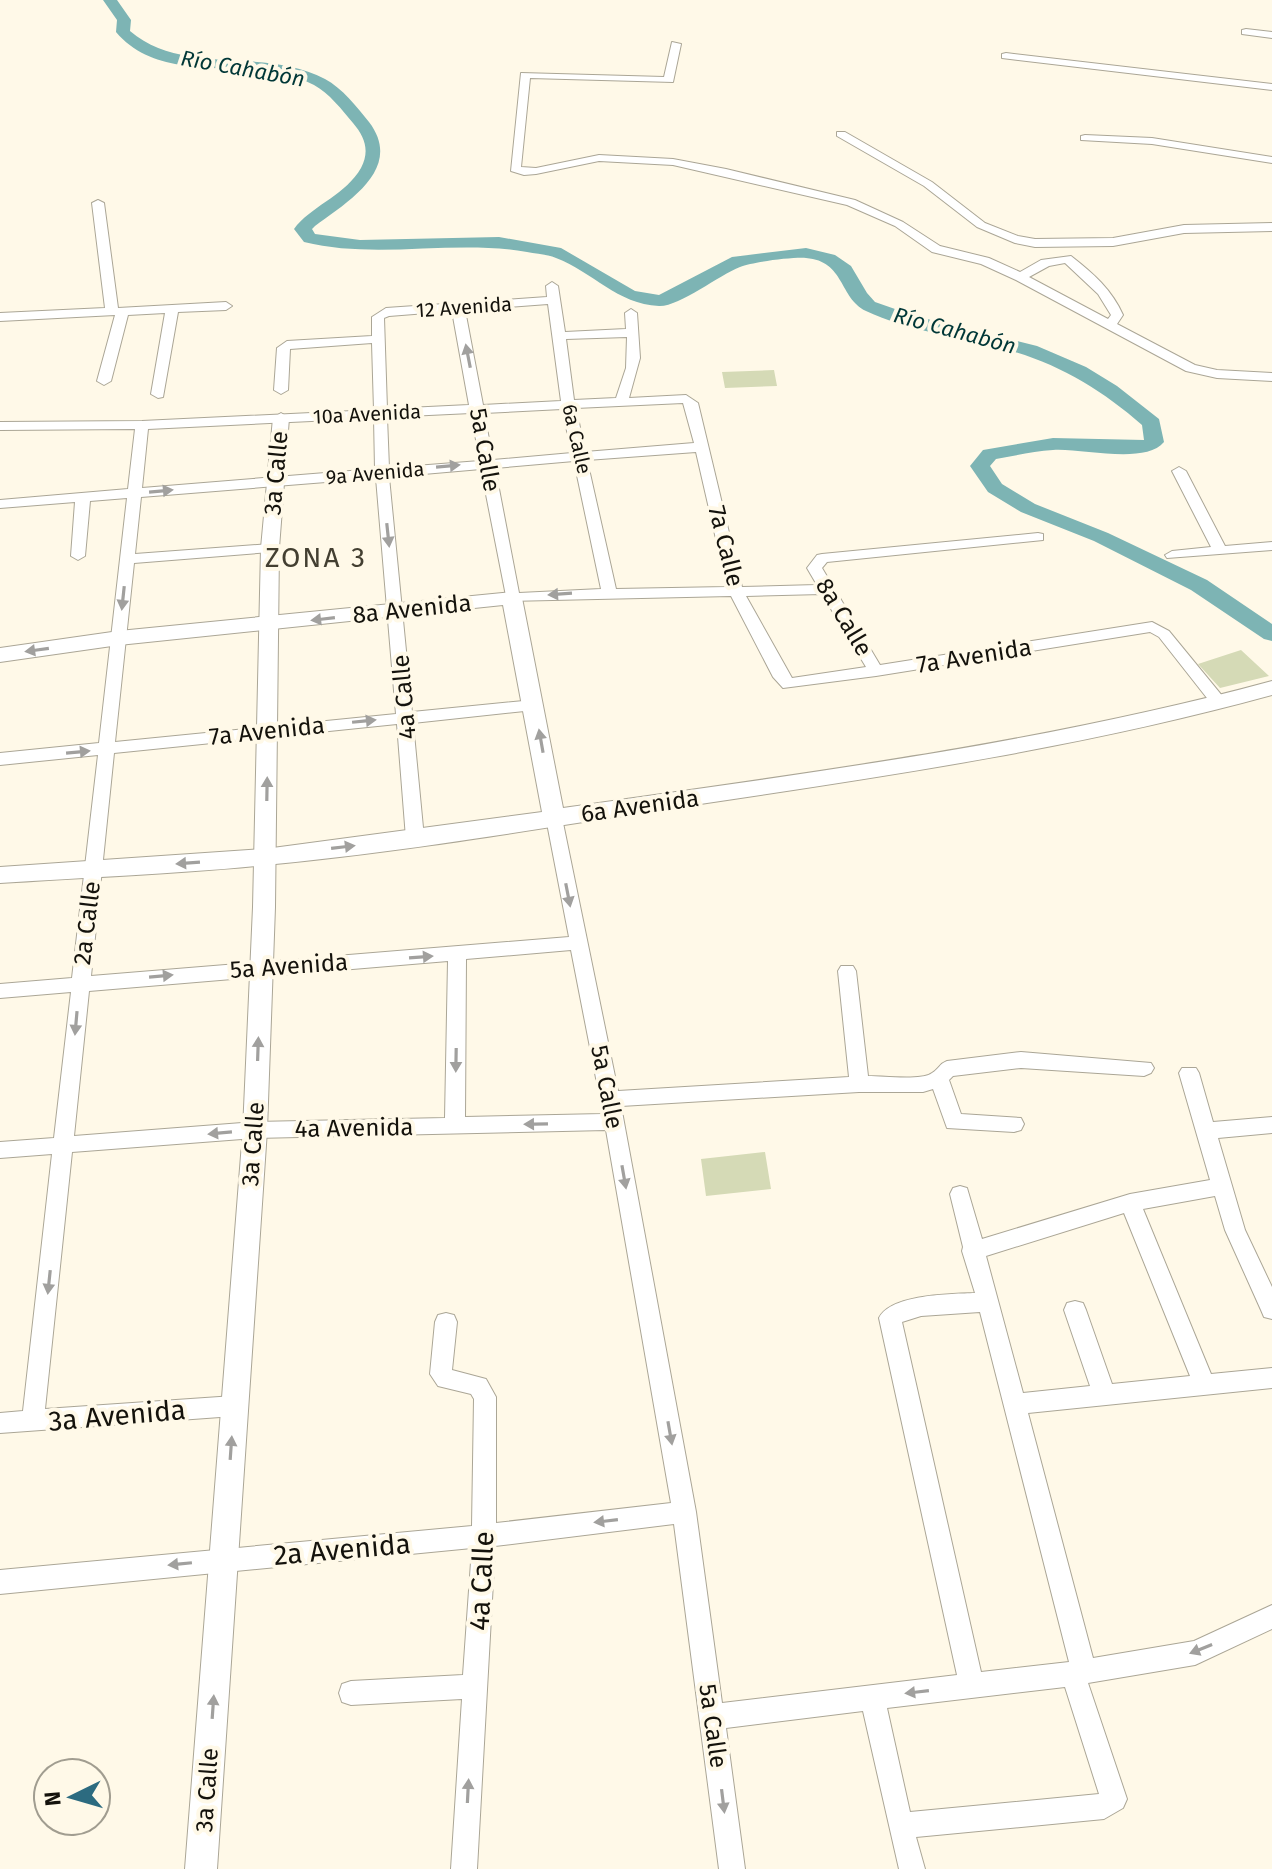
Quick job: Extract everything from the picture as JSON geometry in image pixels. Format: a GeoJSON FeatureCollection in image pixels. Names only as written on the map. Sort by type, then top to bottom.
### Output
{"type":"FeatureCollection","features":[{"type":"Feature","properties":{"kind":"main road","name":"8a Avenida"},"geometry":{"type":"LineString","coordinates":[[0,655],[119,638],[271,625],[512,598]]}},
{"type":"Feature","properties":{"kind":"main road","name":"5a Calle"},"geometry":{"type":"LineString","coordinates":[[512,598],[554,818]]}},
{"type":"Feature","properties":{"kind":"main road","name":"6a Avenida"},"geometry":{"type":"LineString","coordinates":[[0,875],[265,857],[554,818],[1101,730],[1272,688]]}},
{"type":"Feature","properties":{"kind":"street"},"geometry":{"type":"LineString","coordinates":[[1246,32],[1272,35]]}},
{"type":"Feature","properties":{"kind":"street"},"geometry":{"type":"LineString","coordinates":[[676,44],[669,80],[525,75],[515,169],[536,171],[599,158],[673,162],[851,202],[899,224],[936,249],[985,261],[1020,277],[1191,368],[1217,374],[1272,377]]}},
{"type":"Feature","properties":{"kind":"street"},"geometry":{"type":"LineString","coordinates":[[1006,56],[1272,87]]}},
{"type":"Feature","properties":{"kind":"street"},"geometry":{"type":"LineString","coordinates":[[841,134],[928,184],[981,225],[1015,239],[1035,243],[1113,242],[1184,229],[1272,227]]}},
{"type":"Feature","properties":{"kind":"street"},"geometry":{"type":"LineString","coordinates":[[1085,138],[1152,141],[1272,160]]}},
{"type":"Feature","properties":{"kind":"street"},"geometry":{"type":"LineString","coordinates":[[98,203],[117,312],[104,381]]}},
{"type":"Feature","properties":{"kind":"street"},"geometry":{"type":"LineString","coordinates":[[1020,277],[1045,263],[1067,259],[1100,289],[1115,308],[1117,315],[1111,323]]}},
{"type":"Feature","properties":{"kind":"street","name":"12 Avenida"},"geometry":{"type":"LineString","coordinates":[[378,317],[386,312],[458,308],[552,293]]}},
{"type":"Feature","properties":{"kind":"street","name":"6a Calle"},"geometry":{"type":"LineString","coordinates":[[552,293],[568,404],[609,591]]}},
{"type":"Feature","properties":{"kind":"street"},"geometry":{"type":"LineString","coordinates":[[0,317],[226,306]]}},
{"type":"Feature","properties":{"kind":"street","name":"5a Calle"},"geometry":{"type":"LineString","coordinates":[[458,308],[512,598]]}},
{"type":"Feature","properties":{"kind":"street"},"geometry":{"type":"LineString","coordinates":[[158,394],[172,309]]}},
{"type":"Feature","properties":{"kind":"street"},"geometry":{"type":"LineString","coordinates":[[621,402],[631,379],[636,355],[631,313]]}},
{"type":"Feature","properties":{"kind":"street","name":"4a Calle"},"geometry":{"type":"LineString","coordinates":[[378,317],[382,472],[415,838]]}},
{"type":"Feature","properties":{"kind":"street"},"geometry":{"type":"LineString","coordinates":[[557,336],[632,333]]}},
{"type":"Feature","properties":{"kind":"street"},"geometry":{"type":"LineString","coordinates":[[281,390],[283,348],[287,345],[380,339]]}},
{"type":"Feature","properties":{"kind":"street","name":"10a Avenida"},"geometry":{"type":"LineString","coordinates":[[0,426],[142,425],[686,399]]}},
{"type":"Feature","properties":{"kind":"street","name":"7a Calle"},"geometry":{"type":"LineString","coordinates":[[686,399],[691,403],[736,592],[781,677],[789,684]]}},
{"type":"Feature","properties":{"kind":"street","name":"3a Calle"},"geometry":{"type":"LineString","coordinates":[[201,1869],[255,1130],[271,625],[270,548],[281,418]]}},
{"type":"Feature","properties":{"kind":"street","name":"2a Calle"},"geometry":{"type":"LineString","coordinates":[[33,1421],[142,425]]}},
{"type":"Feature","properties":{"kind":"street","name":"9a Avenida"},"geometry":{"type":"LineString","coordinates":[[0,504],[701,447]]}},
{"type":"Feature","properties":{"kind":"street"},"geometry":{"type":"LineString","coordinates":[[1179,471],[1220,550]]}},
{"type":"Feature","properties":{"kind":"street"},"geometry":{"type":"LineString","coordinates":[[78,556],[83,497]]}},
{"type":"Feature","properties":{"kind":"street","name":"8a Calle"},"geometry":{"type":"LineString","coordinates":[[876,671],[814,568],[822,558],[1038,537]]}},
{"type":"Feature","properties":{"kind":"street"},"geometry":{"type":"LineString","coordinates":[[1172,555],[1272,546]]}},
{"type":"Feature","properties":{"kind":"street"},"geometry":{"type":"LineString","coordinates":[[128,559],[270,548]]}},
{"type":"Feature","properties":{"kind":"street","name":"8a Avenida"},"geometry":{"type":"LineString","coordinates":[[512,598],[609,591],[826,589]]}},
{"type":"Feature","properties":{"kind":"street","name":"7a Avenida"},"geometry":{"type":"LineString","coordinates":[[789,684],[1159,629],[1220,703]]}},
{"type":"Feature","properties":{"kind":"street","name":"7a Avenida"},"geometry":{"type":"LineString","coordinates":[[0,759],[534,705]]}},
{"type":"Feature","properties":{"kind":"street","name":"5a Calle"},"geometry":{"type":"LineString","coordinates":[[554,818],[610,1099],[684,1512],[732,1869]]}},
{"type":"Feature","properties":{"kind":"street","name":"5a Avenida"},"geometry":{"type":"LineString","coordinates":[[0,991],[577,943]]}},
{"type":"Feature","properties":{"kind":"street"},"geometry":{"type":"LineString","coordinates":[[455,1126],[457,954]]}},
{"type":"Feature","properties":{"kind":"street"},"geometry":{"type":"LineString","coordinates":[[847,971],[859,1084]]}},
{"type":"Feature","properties":{"kind":"street"},"geometry":{"type":"LineString","coordinates":[[610,1099],[859,1084],[923,1084],[939,1079],[947,1069],[1021,1060],[1144,1068]]}},
{"type":"Feature","properties":{"kind":"street"},"geometry":{"type":"LineString","coordinates":[[1189,1073],[1235,1230],[1272,1310]]}},
{"type":"Feature","properties":{"kind":"street"},"geometry":{"type":"LineString","coordinates":[[939,1079],[954,1122],[1014,1124]]}},
{"type":"Feature","properties":{"kind":"street","name":"4a Avenida"},"geometry":{"type":"LineString","coordinates":[[0,1150],[255,1130],[614,1122]]}},
{"type":"Feature","properties":{"kind":"street"},"geometry":{"type":"LineString","coordinates":[[1204,1131],[1272,1125]]}},
{"type":"Feature","properties":{"kind":"street"},"geometry":{"type":"LineString","coordinates":[[972,1251],[1130,1203],[1221,1186]]}},
{"type":"Feature","properties":{"kind":"street"},"geometry":{"type":"LineString","coordinates":[[900,1826],[1112,1803],[1114,1799],[1078,1673],[960,1194]]}},
{"type":"Feature","properties":{"kind":"street"},"geometry":{"type":"LineString","coordinates":[[1130,1203],[1205,1385]]}},
{"type":"Feature","properties":{"kind":"street"},"geometry":{"type":"LineString","coordinates":[[972,1686],[890,1318],[897,1312],[910,1309],[985,1302]]}},
{"type":"Feature","properties":{"kind":"street"},"geometry":{"type":"LineString","coordinates":[[1075,1310],[1104,1394]]}},
{"type":"Feature","properties":{"kind":"street","name":"4a Calle"},"geometry":{"type":"LineString","coordinates":[[446,1322],[441,1374],[446,1379],[483,1379],[485,1397],[484,1536],[464,1869]]}},
{"type":"Feature","properties":{"kind":"street"},"geometry":{"type":"LineString","coordinates":[[1013,1404],[1272,1378]]}},
{"type":"Feature","properties":{"kind":"street","name":"3a Avenida"},"geometry":{"type":"LineString","coordinates":[[0,1423],[234,1406]]}},
{"type":"Feature","properties":{"kind":"street","name":"2a Avenida"},"geometry":{"type":"LineString","coordinates":[[0,1582],[484,1536],[684,1512]]}},
{"type":"Feature","properties":{"kind":"street"},"geometry":{"type":"LineString","coordinates":[[712,1717],[1078,1673],[1195,1653],[1272,1617]]}},
{"type":"Feature","properties":{"kind":"street"},"geometry":{"type":"LineString","coordinates":[[351,1693],[463,1687],[474,1692]]}},
{"type":"Feature","properties":{"kind":"street"},"geometry":{"type":"LineString","coordinates":[[872,1697],[912,1869]]}},
{"type":"Feature","properties":{"kind":"green space"},"geometry":{"type":"Polygon","coordinates":[[[774,370],[777,386],[725,388],[722,372],[774,370]]]}},
{"type":"Feature","properties":{"kind":"green space"},"geometry":{"type":"Polygon","coordinates":[[[1241,650],[1269,676],[1220,688],[1198,664],[1241,650]]]}},
{"type":"Feature","properties":{"kind":"green space"},"geometry":{"type":"Polygon","coordinates":[[[765,1152],[771,1189],[706,1196],[701,1159],[765,1152]]]}},
{"type":"Feature","properties":{"kind":"waterway","name":"Río Cahabón"},"geometry":{"type":"LineString","coordinates":[[110,0],[124,20],[123,32],[140,47],[162,56],[272,67],[298,73],[326,86],[360,121],[371,136],[374,151],[370,165],[350,191],[303,229],[310,238],[360,245],[499,242],[561,253],[630,295],[661,301],[738,261],[806,253],[829,259],[845,270],[859,296],[869,306],[908,320],[1030,350],[1079,371],[1110,390],[1152,423],[1154,442],[1145,448],[1053,444],[990,454],[980,466],[995,488],[1028,508],[1101,537],[1199,585],[1272,634]]}},
{"type":"Feature","properties":{"kind":"district","name":"ZONA 3"},"geometry":{"type":"Point","coordinates":[316,557]}}]}
